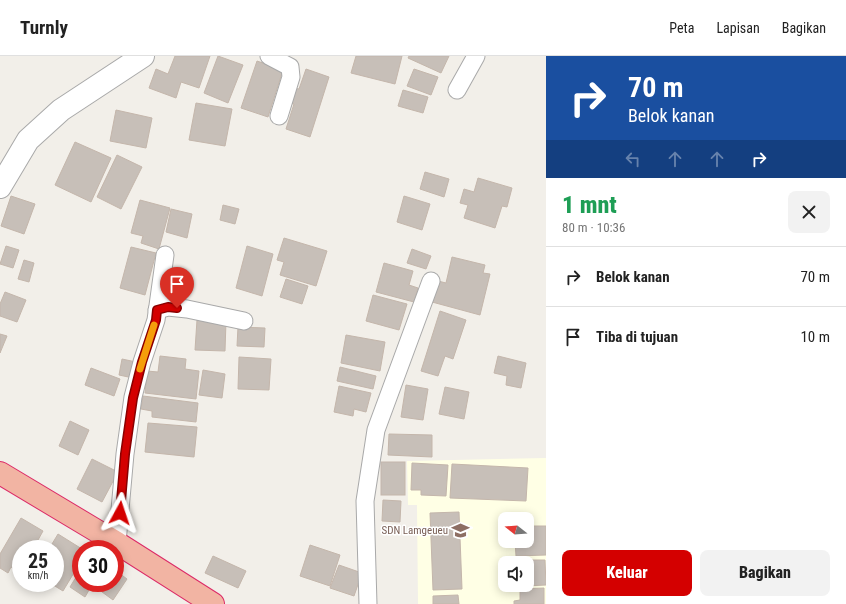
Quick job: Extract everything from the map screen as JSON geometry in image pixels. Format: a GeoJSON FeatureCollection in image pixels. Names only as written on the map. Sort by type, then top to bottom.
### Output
{"type":"FeatureCollection","features":[{"type":"Feature","properties":{"kind":"highway"},"geometry":{"type":"LineString","coordinates":[[0,473],[112,540]]}},
{"type":"Feature","properties":{"kind":"highway"},"geometry":{"type":"LineString","coordinates":[[124,547],[213,604]]}},
{"type":"Feature","properties":{"kind":"street"},"geometry":{"type":"LineString","coordinates":[[0,187],[28,140],[61,110],[143,56]]}},
{"type":"Feature","properties":{"kind":"street"},"geometry":{"type":"LineString","coordinates":[[270,56],[290,67],[291,76],[279,116]]}},
{"type":"Feature","properties":{"kind":"street"},"geometry":{"type":"LineString","coordinates":[[457,90],[476,56]]}},
{"type":"Feature","properties":{"kind":"street"},"geometry":{"type":"LineString","coordinates":[[117,540],[125,454],[133,398],[142,362],[156,320],[165,255]]}},
{"type":"Feature","properties":{"kind":"street"},"geometry":{"type":"LineString","coordinates":[[368,604],[365,501],[376,430],[431,281]]}},
{"type":"Feature","properties":{"kind":"street"},"geometry":{"type":"LineString","coordinates":[[157,310],[168,307],[244,321]]}},
{"type":"Feature","properties":{"kind":"shaded area","name":"SDN Lamgeueu"},"geometry":{"type":"Polygon","coordinates":[[[546,458],[546,604],[418,604],[417,505],[408,505],[407,461],[546,458]]]}},
{"type":"Feature","properties":{"kind":"building"},"geometry":{"type":"Polygon","coordinates":[[[175,56],[210,56],[199,88],[181,82],[176,98],[149,88],[156,69],[168,74],[175,56]]]}},
{"type":"Feature","properties":{"kind":"building"},"geometry":{"type":"Polygon","coordinates":[[[218,56],[243,65],[228,103],[204,93],[218,56]]]}},
{"type":"Feature","properties":{"kind":"building"},"geometry":{"type":"Polygon","coordinates":[[[356,56],[402,56],[395,84],[351,73],[356,56]]]}},
{"type":"Feature","properties":{"kind":"building"},"geometry":{"type":"Polygon","coordinates":[[[409,56],[449,56],[441,73],[408,58],[409,56]]]}},
{"type":"Feature","properties":{"kind":"building"},"geometry":{"type":"Polygon","coordinates":[[[257,61],[283,70],[268,117],[241,108],[257,61]]]}},
{"type":"Feature","properties":{"kind":"building"},"geometry":{"type":"Polygon","coordinates":[[[306,69],[329,77],[310,137],[286,129],[294,104],[289,103],[294,88],[299,89],[306,69]]]}},
{"type":"Feature","properties":{"kind":"building"},"geometry":{"type":"Polygon","coordinates":[[[414,69],[438,77],[431,95],[407,86],[414,69]]]}},
{"type":"Feature","properties":{"kind":"building"},"geometry":{"type":"Polygon","coordinates":[[[403,90],[428,97],[423,113],[398,106],[403,90]]]}},
{"type":"Feature","properties":{"kind":"building"},"geometry":{"type":"Polygon","coordinates":[[[196,103],[232,109],[225,146],[189,140],[196,103]]]}},
{"type":"Feature","properties":{"kind":"building"},"geometry":{"type":"Polygon","coordinates":[[[116,110],[152,118],[146,148],[110,141],[116,110]]]}},
{"type":"Feature","properties":{"kind":"building"},"geometry":{"type":"Polygon","coordinates":[[[75,142],[111,158],[91,202],[55,185],[75,142]]]}},
{"type":"Feature","properties":{"kind":"building"},"geometry":{"type":"Polygon","coordinates":[[[117,155],[142,167],[121,209],[97,197],[117,155]]]}},
{"type":"Feature","properties":{"kind":"building"},"geometry":{"type":"Polygon","coordinates":[[[425,172],[449,179],[444,197],[420,189],[425,172]]]}},
{"type":"Feature","properties":{"kind":"building"},"geometry":{"type":"Polygon","coordinates":[[[478,178],[512,188],[507,207],[502,206],[495,228],[464,218],[468,205],[460,203],[464,189],[474,192],[478,178]]]}},
{"type":"Feature","properties":{"kind":"building"},"geometry":{"type":"Polygon","coordinates":[[[11,196],[35,204],[24,234],[1,226],[11,196]]]}},
{"type":"Feature","properties":{"kind":"building"},"geometry":{"type":"Polygon","coordinates":[[[404,196],[430,204],[422,230],[397,222],[404,196]]]}},
{"type":"Feature","properties":{"kind":"building"},"geometry":{"type":"Polygon","coordinates":[[[140,200],[170,208],[159,249],[141,243],[143,236],[131,233],[140,200]]]}},
{"type":"Feature","properties":{"kind":"building"},"geometry":{"type":"Polygon","coordinates":[[[223,205],[239,209],[235,224],[220,220],[223,205]]]}},
{"type":"Feature","properties":{"kind":"building"},"geometry":{"type":"Polygon","coordinates":[[[171,209],[192,214],[187,238],[166,232],[171,209]]]}},
{"type":"Feature","properties":{"kind":"building"},"geometry":{"type":"Polygon","coordinates":[[[284,238],[327,251],[316,286],[280,275],[284,262],[277,260],[284,238]]]}},
{"type":"Feature","properties":{"kind":"building"},"geometry":{"type":"Polygon","coordinates":[[[6,246],[19,250],[13,268],[0,264],[6,246]]]}},
{"type":"Feature","properties":{"kind":"building"},"geometry":{"type":"Polygon","coordinates":[[[247,246],[273,254],[262,296],[236,288],[247,246]]]}},
{"type":"Feature","properties":{"kind":"building"},"geometry":{"type":"Polygon","coordinates":[[[131,247],[156,253],[145,295],[120,288],[131,247]]]}},
{"type":"Feature","properties":{"kind":"building"},"geometry":{"type":"Polygon","coordinates":[[[412,249],[431,256],[426,269],[407,263],[412,249]]]}},
{"type":"Feature","properties":{"kind":"building"},"geometry":{"type":"Polygon","coordinates":[[[452,257],[485,265],[483,273],[490,274],[480,315],[432,302],[438,281],[446,283],[452,257]]]}},
{"type":"Feature","properties":{"kind":"building"},"geometry":{"type":"Polygon","coordinates":[[[24,260],[34,263],[29,282],[18,279],[24,260]]]}},
{"type":"Feature","properties":{"kind":"building"},"geometry":{"type":"Polygon","coordinates":[[[384,263],[413,271],[409,285],[418,288],[414,302],[376,292],[384,263]]]}},
{"type":"Feature","properties":{"kind":"building"},"geometry":{"type":"Polygon","coordinates":[[[286,279],[308,286],[302,304],[280,297],[286,279]]]}},
{"type":"Feature","properties":{"kind":"building"},"geometry":{"type":"Polygon","coordinates":[[[5,292],[26,300],[17,322],[0,316],[0,304],[5,292]]]}},
{"type":"Feature","properties":{"kind":"building"},"geometry":{"type":"Polygon","coordinates":[[[373,295],[407,304],[399,330],[366,321],[373,295]]]}},
{"type":"Feature","properties":{"kind":"building"},"geometry":{"type":"Polygon","coordinates":[[[440,311],[466,320],[453,359],[445,356],[438,376],[421,371],[440,311]]]}},
{"type":"Feature","properties":{"kind":"building"},"geometry":{"type":"Polygon","coordinates":[[[197,320],[226,321],[225,351],[195,350],[197,320]]]}},
{"type":"Feature","properties":{"kind":"building"},"geometry":{"type":"Polygon","coordinates":[[[238,327],[265,328],[264,347],[237,346],[238,327]]]}},
{"type":"Feature","properties":{"kind":"building"},"geometry":{"type":"Polygon","coordinates":[[[0,334],[7,336],[0,353],[0,334]]]}},
{"type":"Feature","properties":{"kind":"building"},"geometry":{"type":"Polygon","coordinates":[[[346,335],[385,342],[380,371],[341,363],[346,335]]]}},
{"type":"Feature","properties":{"kind":"building"},"geometry":{"type":"Polygon","coordinates":[[[160,356],[186,359],[185,369],[199,371],[196,399],[145,393],[147,371],[158,372],[160,356]]]}},
{"type":"Feature","properties":{"kind":"building"},"geometry":{"type":"Polygon","coordinates":[[[498,356],[526,363],[521,388],[506,385],[507,376],[494,373],[498,356]]]}},
{"type":"Feature","properties":{"kind":"building"},"geometry":{"type":"Polygon","coordinates":[[[239,357],[271,359],[269,390],[238,389],[239,357]]]}},
{"type":"Feature","properties":{"kind":"building"},"geometry":{"type":"Polygon","coordinates":[[[122,359],[136,362],[133,378],[119,375],[122,359]]]}},
{"type":"Feature","properties":{"kind":"building"},"geometry":{"type":"Polygon","coordinates":[[[340,367],[376,376],[373,389],[337,381],[340,367]]]}},
{"type":"Feature","properties":{"kind":"building"},"geometry":{"type":"Polygon","coordinates":[[[91,368],[120,379],[114,396],[85,385],[91,368]]]}},
{"type":"Feature","properties":{"kind":"building"},"geometry":{"type":"Polygon","coordinates":[[[203,370],[225,374],[222,398],[199,395],[203,370]]]}},
{"type":"Feature","properties":{"kind":"building"},"geometry":{"type":"Polygon","coordinates":[[[406,385],[428,389],[423,420],[401,417],[406,385]]]}},
{"type":"Feature","properties":{"kind":"building"},"geometry":{"type":"Polygon","coordinates":[[[339,386],[371,393],[366,412],[354,409],[353,416],[334,412],[339,386]]]}},
{"type":"Feature","properties":{"kind":"building"},"geometry":{"type":"Polygon","coordinates":[[[445,387],[469,392],[464,419],[439,414],[445,387]]]}},
{"type":"Feature","properties":{"kind":"building"},"geometry":{"type":"Polygon","coordinates":[[[143,396],[198,403],[196,422],[152,417],[152,411],[141,409],[143,396]]]}},
{"type":"Feature","properties":{"kind":"building"},"geometry":{"type":"Polygon","coordinates":[[[70,421],[89,430],[78,455],[59,446],[70,421]]]}},
{"type":"Feature","properties":{"kind":"building"},"geometry":{"type":"Polygon","coordinates":[[[148,423],[197,427],[194,457],[145,452],[148,423]]]}},
{"type":"Feature","properties":{"kind":"building"},"geometry":{"type":"Polygon","coordinates":[[[389,434],[432,435],[432,457],[388,455],[389,434]]]}},
{"type":"Feature","properties":{"kind":"building"},"geometry":{"type":"Polygon","coordinates":[[[92,459],[118,472],[102,502],[77,489],[92,459]]]}},
{"type":"Feature","properties":{"kind":"building"},"geometry":{"type":"Polygon","coordinates":[[[381,462],[405,462],[405,495],[381,495],[381,462]]]}},
{"type":"Feature","properties":{"kind":"building"},"geometry":{"type":"Polygon","coordinates":[[[412,463],[448,465],[446,496],[421,495],[421,490],[411,490],[412,463]]]}},
{"type":"Feature","properties":{"kind":"building"},"geometry":{"type":"Polygon","coordinates":[[[452,464],[528,468],[526,501],[450,498],[452,464]]]}},
{"type":"Feature","properties":{"kind":"building"},"geometry":{"type":"Polygon","coordinates":[[[383,500],[401,501],[400,522],[382,521],[383,500]]]}},
{"type":"Feature","properties":{"kind":"building"},"geometry":{"type":"Polygon","coordinates":[[[459,512],[462,589],[433,590],[430,513],[459,512]]]}},
{"type":"Feature","properties":{"kind":"building"},"geometry":{"type":"Polygon","coordinates":[[[21,518],[43,531],[38,540],[12,540],[12,568],[8,573],[0,568],[0,554],[21,518]]]}},
{"type":"Feature","properties":{"kind":"building"},"geometry":{"type":"Polygon","coordinates":[[[534,526],[546,526],[546,555],[516,556],[515,548],[534,548],[534,526]]]}},
{"type":"Feature","properties":{"kind":"building"},"geometry":{"type":"Polygon","coordinates":[[[58,534],[72,543],[72,576],[64,589],[64,540],[54,540],[58,534]]]}},
{"type":"Feature","properties":{"kind":"building"},"geometry":{"type":"Polygon","coordinates":[[[310,545],[340,555],[330,586],[300,576],[310,545]]]}},
{"type":"Feature","properties":{"kind":"building"},"geometry":{"type":"Polygon","coordinates":[[[213,556],[246,571],[238,588],[205,573],[213,556]]]}},
{"type":"Feature","properties":{"kind":"building"},"geometry":{"type":"Polygon","coordinates":[[[534,560],[545,560],[546,585],[534,586],[534,560]]]}},
{"type":"Feature","properties":{"kind":"building"},"geometry":{"type":"Polygon","coordinates":[[[339,565],[362,573],[354,596],[330,588],[339,565]]]}},
{"type":"Feature","properties":{"kind":"building"},"geometry":{"type":"Polygon","coordinates":[[[124,577],[127,579],[124,584],[124,577]]]}},
{"type":"Feature","properties":{"kind":"building"},"geometry":{"type":"Polygon","coordinates":[[[534,588],[544,588],[544,604],[514,604],[514,601],[520,600],[520,592],[534,592],[534,588]]]}},
{"type":"Feature","properties":{"kind":"building"},"geometry":{"type":"Polygon","coordinates":[[[78,592],[88,592],[85,597],[78,592]]]}},
{"type":"Feature","properties":{"kind":"building"},"geometry":{"type":"Polygon","coordinates":[[[102,592],[118,592],[113,600],[102,592]]]}},
{"type":"Feature","properties":{"kind":"building"},"geometry":{"type":"Polygon","coordinates":[[[458,595],[459,604],[433,604],[433,596],[458,595]]]}},
{"type":"Feature","properties":{"kind":"slow traffic"},"geometry":{"type":"LineString","coordinates":[[140,369],[154,325]]}},
{"type":"Feature","properties":{"kind":"place","name":"SDN Lamgeueu"},"geometry":{"type":"Point","coordinates":[461,530]}},
{"type":"Feature","properties":{"kind":"route"},"geometry":{"type":"LineString","coordinates":[[120,513],[125,454],[133,398],[142,362],[156,320],[157,310],[168,307],[177,308]]}}]}
